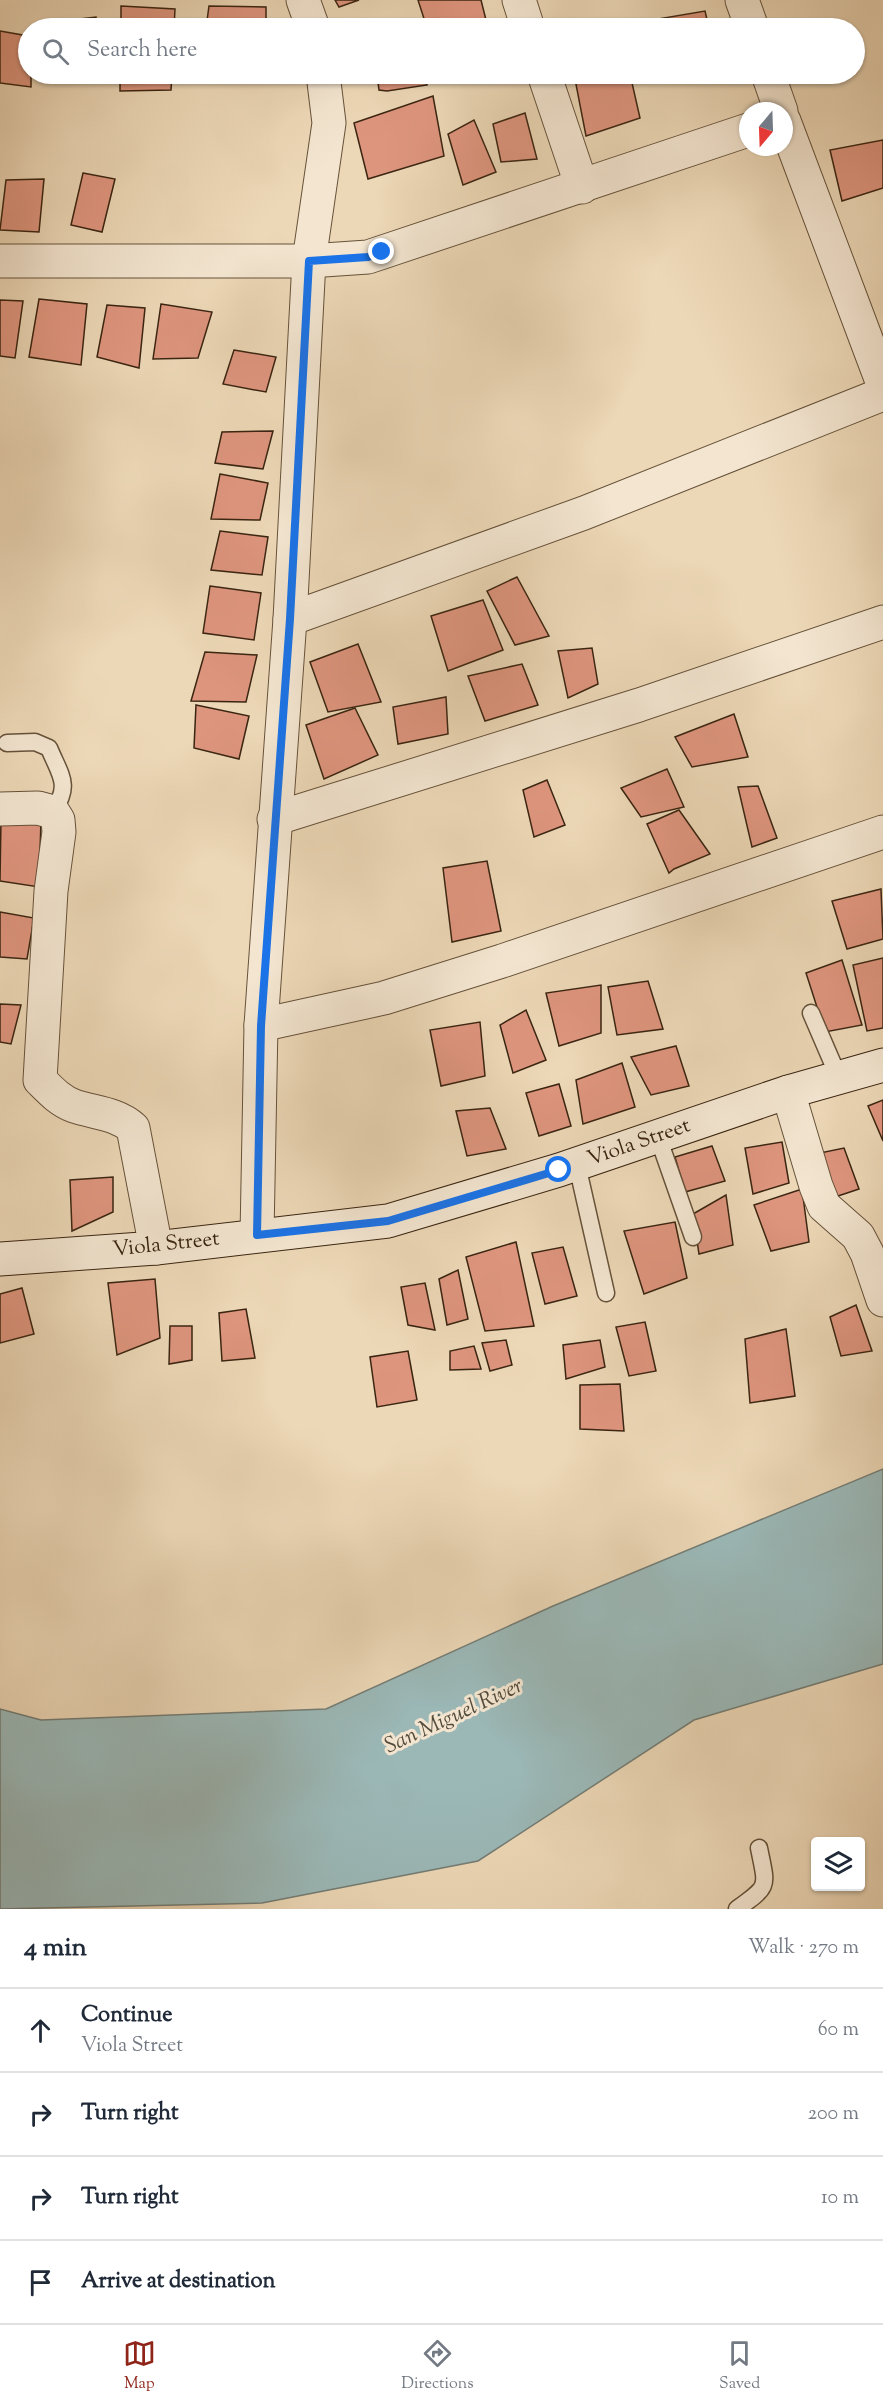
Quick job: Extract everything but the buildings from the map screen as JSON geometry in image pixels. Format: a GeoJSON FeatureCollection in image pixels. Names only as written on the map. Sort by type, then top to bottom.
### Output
{"type":"FeatureCollection","features":[{"type":"Feature","properties":{"kind":"street"},"geometry":{"type":"LineString","coordinates":[[303,0],[309,18]]}},
{"type":"Feature","properties":{"kind":"street"},"geometry":{"type":"LineString","coordinates":[[519,0],[525,18]]}},
{"type":"Feature","properties":{"kind":"street"},"geometry":{"type":"LineString","coordinates":[[742,0],[748,18]]}},
{"type":"Feature","properties":{"kind":"street"},"geometry":{"type":"LineString","coordinates":[[257,1235],[261,1026],[290,619],[309,261],[329,123],[324,84]]}},
{"type":"Feature","properties":{"kind":"street"},"geometry":{"type":"LineString","coordinates":[[547,84],[582,187]]}},
{"type":"Feature","properties":{"kind":"street"},"geometry":{"type":"LineString","coordinates":[[772,84],[778,102]]}},
{"type":"Feature","properties":{"kind":"street"},"geometry":{"type":"LineString","coordinates":[[0,261],[309,261],[368,257],[739,133]]}},
{"type":"Feature","properties":{"kind":"street"},"geometry":{"type":"LineString","coordinates":[[290,619],[584,513],[882,379],[793,145]]}},
{"type":"Feature","properties":{"kind":"street"},"geometry":{"type":"LineString","coordinates":[[274,819],[639,705],[883,622]]}},
{"type":"Feature","properties":{"kind":"street"},"geometry":{"type":"LineString","coordinates":[[0,809],[38,808],[52,812],[58,820],[59,832],[51,891],[40,1080],[54,1095],[72,1106],[123,1119],[133,1128],[156,1248]]}},
{"type":"Feature","properties":{"kind":"street"},"geometry":{"type":"LineString","coordinates":[[261,1026],[384,998],[883,832]]}},
{"type":"Feature","properties":{"kind":"street","name":"Viola Street"},"geometry":{"type":"LineString","coordinates":[[0,1259],[156,1248],[388,1221],[578,1165],[788,1092],[883,1065]]}},
{"type":"Feature","properties":{"kind":"street"},"geometry":{"type":"LineString","coordinates":[[788,1092],[824,1206],[858,1236],[867,1253],[883,1300]]}},
{"type":"Feature","properties":{"kind":"lane"},"geometry":{"type":"LineString","coordinates":[[7,743],[35,742],[49,748],[64,785],[62,797],[52,812]]}},
{"type":"Feature","properties":{"kind":"lane"},"geometry":{"type":"LineString","coordinates":[[811,1013],[839,1078]]}},
{"type":"Feature","properties":{"kind":"lane"},"geometry":{"type":"LineString","coordinates":[[658,1137],[693,1236]]}},
{"type":"Feature","properties":{"kind":"lane"},"geometry":{"type":"LineString","coordinates":[[578,1165],[606,1293]]}},
{"type":"Feature","properties":{"kind":"lane"},"geometry":{"type":"LineString","coordinates":[[737,1909],[763,1890],[766,1880],[759,1848]]}},
{"type":"Feature","properties":{"kind":"water","name":"San Miguel River"},"geometry":{"type":"Polygon","coordinates":[[[883,1469],[883,1664],[694,1720],[478,1861],[262,1903],[0,1909],[0,1709],[41,1720],[326,1709],[553,1606],[883,1469]]]}},
{"type":"Feature","properties":{"kind":"route"},"geometry":{"type":"LineString","coordinates":[[382,252],[368,257],[309,261],[290,619],[261,1026],[257,1235],[388,1221],[559,1170]]}}]}
